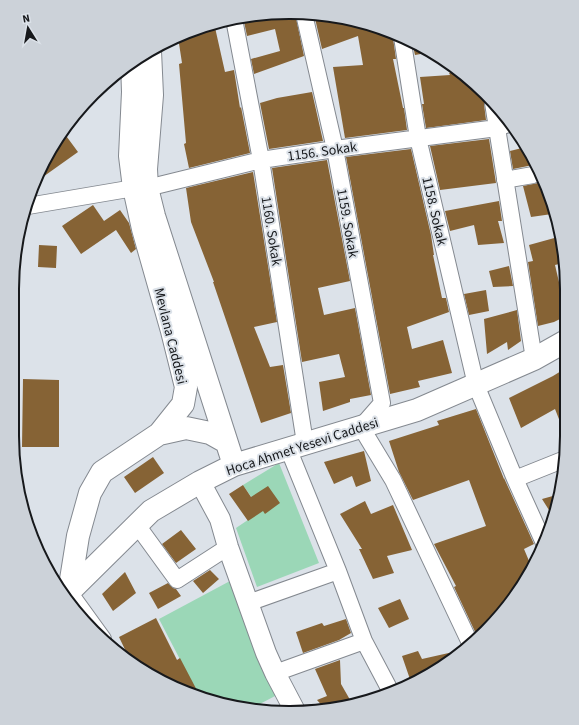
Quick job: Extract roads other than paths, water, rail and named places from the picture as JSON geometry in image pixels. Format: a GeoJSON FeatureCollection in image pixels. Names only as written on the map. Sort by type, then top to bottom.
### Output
{"type":"FeatureCollection","features":[{"type":"Feature","properties":{"kind":"main road","name":"Mevlana Caddesi"},"geometry":{"type":"LineString","coordinates":[[68,590],[78,536],[90,493],[102,472],[159,434],[183,404],[186,388],[172,331],[143,229],[141,188],[146,169],[152,95],[150,57]]}},
{"type":"Feature","properties":{"kind":"main road","name":"Mevlana Caddesi"},"geometry":{"type":"LineString","coordinates":[[132,70],[133,92],[130,156],[141,188],[154,216],[234,465]]}},
{"type":"Feature","properties":{"kind":"main road","name":"Hoca Ahmet Yesevi Caddesi"},"geometry":{"type":"LineString","coordinates":[[69,592],[152,511],[200,482],[234,465],[417,410],[534,359],[560,344]]}},
{"type":"Feature","properties":{"kind":"main road"},"geometry":{"type":"LineString","coordinates":[[159,434],[186,428],[210,433],[226,442]]}},
{"type":"Feature","properties":{"kind":"main road"},"geometry":{"type":"LineString","coordinates":[[82,524],[88,538],[102,549],[113,549]]}},
{"type":"Feature","properties":{"kind":"street","name":"1159. Sokak"},"geometry":{"type":"LineString","coordinates":[[305,20],[335,149],[382,403],[361,427]]}},
{"type":"Feature","properties":{"kind":"street","name":"1160. Sokak"},"geometry":{"type":"LineString","coordinates":[[235,24],[261,160],[297,446],[338,571],[364,641],[388,687]]}},
{"type":"Feature","properties":{"kind":"street","name":"1158. Sokak"},"geometry":{"type":"LineString","coordinates":[[403,44],[418,138],[476,384],[514,479],[540,535]]}},
{"type":"Feature","properties":{"kind":"street","name":"1156. Sokak"},"geometry":{"type":"LineString","coordinates":[[32,205],[141,188],[261,160],[504,125]]}},
{"type":"Feature","properties":{"kind":"street"},"geometry":{"type":"LineString","coordinates":[[504,125],[505,180],[534,359]]}},
{"type":"Feature","properties":{"kind":"street"},"geometry":{"type":"LineString","coordinates":[[505,180],[534,175]]}},
{"type":"Feature","properties":{"kind":"street"},"geometry":{"type":"LineString","coordinates":[[361,427],[393,480],[468,639]]}},
{"type":"Feature","properties":{"kind":"street"},"geometry":{"type":"LineString","coordinates":[[514,479],[559,462]]}},
{"type":"Feature","properties":{"kind":"street"},"geometry":{"type":"LineString","coordinates":[[200,482],[220,519],[228,547],[266,653],[292,706]]}},
{"type":"Feature","properties":{"kind":"street"},"geometry":{"type":"LineString","coordinates":[[137,525],[177,580],[228,547]]}},
{"type":"Feature","properties":{"kind":"street"},"geometry":{"type":"LineString","coordinates":[[248,603],[338,571]]}},
{"type":"Feature","properties":{"kind":"street"},"geometry":{"type":"LineString","coordinates":[[275,673],[364,641]]}}]}
